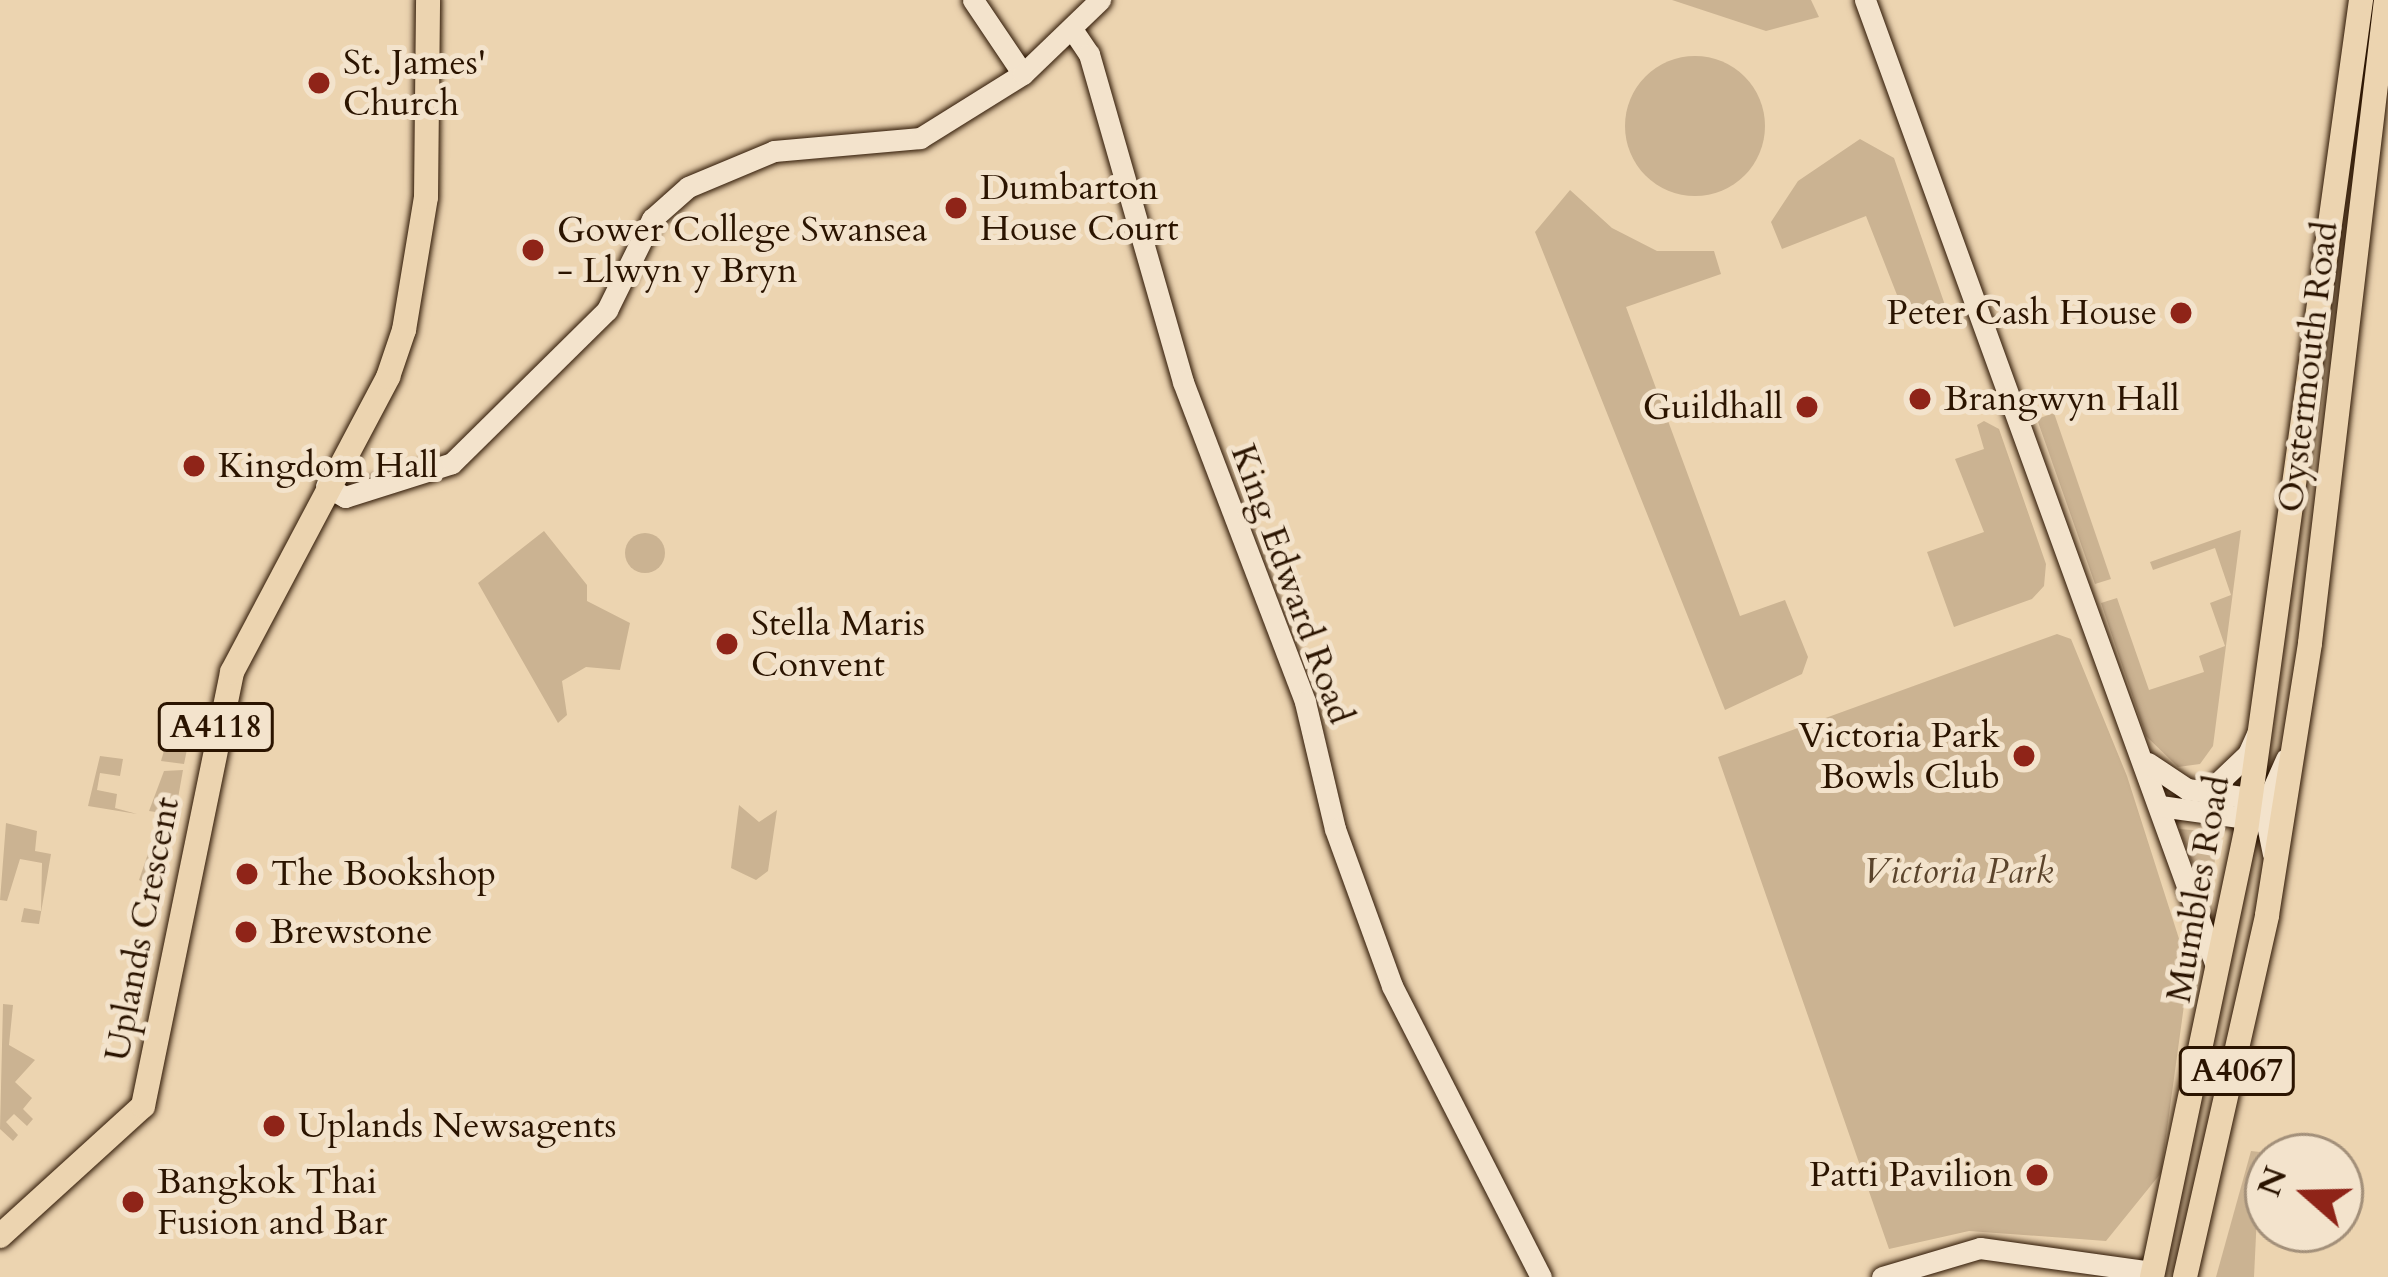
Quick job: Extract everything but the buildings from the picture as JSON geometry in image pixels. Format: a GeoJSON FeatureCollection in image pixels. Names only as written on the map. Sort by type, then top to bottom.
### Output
{"type":"FeatureCollection","features":[{"type":"Feature","properties":{"kind":"main road","name":"A4118"},"geometry":{"type":"LineString","coordinates":[[326,486],[388,377],[416,277],[426,197],[428,0]]}},
{"type":"Feature","properties":{"kind":"main road","name":"Oystermouth Road"},"geometry":{"type":"LineString","coordinates":[[2275,651],[2361,0]]}},
{"type":"Feature","properties":{"kind":"main road","name":"Oystermouth Road"},"geometry":{"type":"LineString","coordinates":[[2292,741],[2386,0]]}},
{"type":"Feature","properties":{"kind":"main road","name":"Uplands Crescent"},"geometry":{"type":"LineString","coordinates":[[0,1236],[143,1106],[216,725],[306,519],[326,486]]}},
{"type":"Feature","properties":{"kind":"main road","name":"Mumbles Road"},"geometry":{"type":"LineString","coordinates":[[2152,1275],[2254,810],[2275,651]]}},
{"type":"Feature","properties":{"kind":"main road","name":"Mumbles Road"},"geometry":{"type":"LineString","coordinates":[[2185,1277],[2243,1046],[2292,741]]}},
{"type":"Feature","properties":{"kind":"street"},"geometry":{"type":"LineString","coordinates":[[973,0],[1023,74]]}},
{"type":"Feature","properties":{"kind":"street"},"geometry":{"type":"LineString","coordinates":[[326,486],[345,497],[452,463],[608,310],[652,219],[722,166],[774,151],[920,138],[1023,74],[1074,32],[1100,0]]}},
{"type":"Feature","properties":{"kind":"street"},"geometry":{"type":"LineString","coordinates":[[1865,0],[2210,937],[2218,988]]}},
{"type":"Feature","properties":{"kind":"street","name":"King Edward Road"},"geometry":{"type":"LineString","coordinates":[[1074,32],[1090,53],[1184,382],[1305,702],[1335,830],[1392,986],[1541,1277]]}},
{"type":"Feature","properties":{"kind":"street"},"geometry":{"type":"LineString","coordinates":[[2208,792],[2248,754],[2264,719]]}},
{"type":"Feature","properties":{"kind":"street"},"geometry":{"type":"LineString","coordinates":[[2254,810],[2292,741]]}},
{"type":"Feature","properties":{"kind":"street"},"geometry":{"type":"LineString","coordinates":[[2140,754],[2167,782],[2254,810],[2275,862]]}},
{"type":"Feature","properties":{"kind":"street"},"geometry":{"type":"LineString","coordinates":[[2160,806],[2254,810]]}},
{"type":"Feature","properties":{"kind":"street"},"geometry":{"type":"LineString","coordinates":[[1882,1277],[1980,1248],[2152,1275]]}},
{"type":"Feature","properties":{"kind":"green space"},"geometry":{"type":"Polygon","coordinates":[[[1672,0],[1811,0],[1819,17],[1766,31],[1672,0]]]}},
{"type":"Feature","properties":{"kind":"green space"},"geometry":{"type":"Polygon","coordinates":[[[1695,56],[1722,61],[1745,76],[1760,99],[1765,126],[1760,153],[1745,176],[1722,191],[1695,196],[1668,191],[1645,176],[1630,153],[1625,126],[1630,99],[1645,76],[1668,61],[1695,56]]]}},
{"type":"Feature","properties":{"kind":"green space"},"geometry":{"type":"Polygon","coordinates":[[[1860,139],[1894,158],[1946,308],[1908,323],[1866,216],[1782,249],[1771,222],[1798,181],[1860,139]]]}},
{"type":"Feature","properties":{"kind":"green space"},"geometry":{"type":"Polygon","coordinates":[[[1570,190],[1612,228],[1657,251],[1714,251],[1721,274],[1626,307],[1740,616],[1785,600],[1808,657],[1802,674],[1725,710],[1535,232],[1570,190]]]}},
{"type":"Feature","properties":{"kind":"green space"},"geometry":{"type":"Polygon","coordinates":[[[2054,413],[2111,579],[2095,584],[2037,419],[2054,413]]]}},
{"type":"Feature","properties":{"kind":"green space"},"geometry":{"type":"Polygon","coordinates":[[[1984,421],[1999,429],[2046,564],[2044,586],[2032,599],[1954,627],[1927,552],[1984,532],[1955,459],[1984,449],[1977,425],[1984,421]]]}},
{"type":"Feature","properties":{"kind":"green space"},"geometry":{"type":"Polygon","coordinates":[[[2241,530],[2213,746],[2200,764],[2178,767],[2146,736],[2101,603],[2117,598],[2149,690],[2204,672],[2199,656],[2225,646],[2210,603],[2231,595],[2215,548],[2153,570],[2150,562],[2241,530]]]}},
{"type":"Feature","properties":{"kind":"green space"},"geometry":{"type":"Polygon","coordinates":[[[544,531],[587,585],[587,601],[630,623],[620,670],[586,667],[562,681],[567,715],[558,723],[478,583],[544,531]]]}},
{"type":"Feature","properties":{"kind":"green space"},"geometry":{"type":"Polygon","coordinates":[[[645,533],[659,539],[665,553],[659,567],[645,573],[631,567],[625,553],[631,539],[645,533]]]}},
{"type":"Feature","properties":{"kind":"green space","name":"Victoria Park"},"geometry":{"type":"Polygon","coordinates":[[[2057,634],[2071,639],[2127,776],[2181,945],[2185,998],[2161,1173],[2106,1241],[1969,1231],[1889,1249],[1718,757],[2057,634]]]}},
{"type":"Feature","properties":{"kind":"green space"},"geometry":{"type":"Polygon","coordinates":[[[174,717],[193,720],[184,764],[161,761],[174,717]]]}},
{"type":"Feature","properties":{"kind":"green space"},"geometry":{"type":"Polygon","coordinates":[[[100,756],[123,759],[120,776],[100,773],[97,790],[117,794],[115,808],[137,814],[88,806],[100,756]]]}},
{"type":"Feature","properties":{"kind":"green space"},"geometry":{"type":"Polygon","coordinates":[[[183,770],[175,815],[149,811],[164,771],[183,770]]]}},
{"type":"Feature","properties":{"kind":"green space"},"geometry":{"type":"Polygon","coordinates":[[[739,805],[759,822],[777,810],[768,871],[756,880],[731,868],[739,805]]]}},
{"type":"Feature","properties":{"kind":"green space"},"geometry":{"type":"Polygon","coordinates":[[[6,823],[37,831],[35,851],[51,854],[39,924],[21,922],[24,908],[41,911],[42,863],[20,859],[7,901],[0,900],[6,823]]]}},
{"type":"Feature","properties":{"kind":"green space"},"geometry":{"type":"Polygon","coordinates":[[[2179,829],[2219,832],[2209,901],[2207,900],[2179,829]]]}},
{"type":"Feature","properties":{"kind":"green space"},"geometry":{"type":"Polygon","coordinates":[[[153,839],[171,839],[160,901],[148,899],[150,886],[139,880],[153,839]]]}},
{"type":"Feature","properties":{"kind":"green space"},"geometry":{"type":"Polygon","coordinates":[[[3,1004],[13,1005],[9,1045],[35,1060],[15,1082],[32,1098],[23,1109],[33,1119],[27,1126],[14,1114],[6,1122],[18,1135],[13,1141],[0,1129],[3,1004]]]}},
{"type":"Feature","properties":{"kind":"green space"},"geometry":{"type":"Polygon","coordinates":[[[2244,1176],[2244,1253],[2255,1253],[2254,1277],[2216,1277],[2244,1176]]]}},
{"type":"Feature","properties":{"kind":"place","name":"St. James' Church"},"geometry":{"type":"Point","coordinates":[319,83]}},
{"type":"Feature","properties":{"kind":"place","name":"Dumbarton House Court"},"geometry":{"type":"Point","coordinates":[956,208]}},
{"type":"Feature","properties":{"kind":"place","name":"Gower College Swansea - Llwyn y Bryn"},"geometry":{"type":"Point","coordinates":[533,250]}},
{"type":"Feature","properties":{"kind":"place","name":"Peter Cash House"},"geometry":{"type":"Point","coordinates":[2181,313]}},
{"type":"Feature","properties":{"kind":"place","name":"Brangwyn Hall"},"geometry":{"type":"Point","coordinates":[1920,399]}},
{"type":"Feature","properties":{"kind":"place","name":"Guildhall"},"geometry":{"type":"Point","coordinates":[1807,407]}},
{"type":"Feature","properties":{"kind":"place","name":"Kingdom Hall"},"geometry":{"type":"Point","coordinates":[194,466]}},
{"type":"Feature","properties":{"kind":"place","name":"Stella Maris Convent"},"geometry":{"type":"Point","coordinates":[727,644]}},
{"type":"Feature","properties":{"kind":"place","name":"Victoria Park Bowls Club"},"geometry":{"type":"Point","coordinates":[2024,756]}},
{"type":"Feature","properties":{"kind":"place","name":"The Bookshop"},"geometry":{"type":"Point","coordinates":[247,874]}},
{"type":"Feature","properties":{"kind":"place","name":"Brewstone"},"geometry":{"type":"Point","coordinates":[246,932]}},
{"type":"Feature","properties":{"kind":"place","name":"Uplands Newsagents"},"geometry":{"type":"Point","coordinates":[274,1126]}},
{"type":"Feature","properties":{"kind":"place","name":"Patti Pavilion"},"geometry":{"type":"Point","coordinates":[2037,1175]}},
{"type":"Feature","properties":{"kind":"place","name":"Bangkok Thai Fusion and Bar"},"geometry":{"type":"Point","coordinates":[133,1202]}}]}
